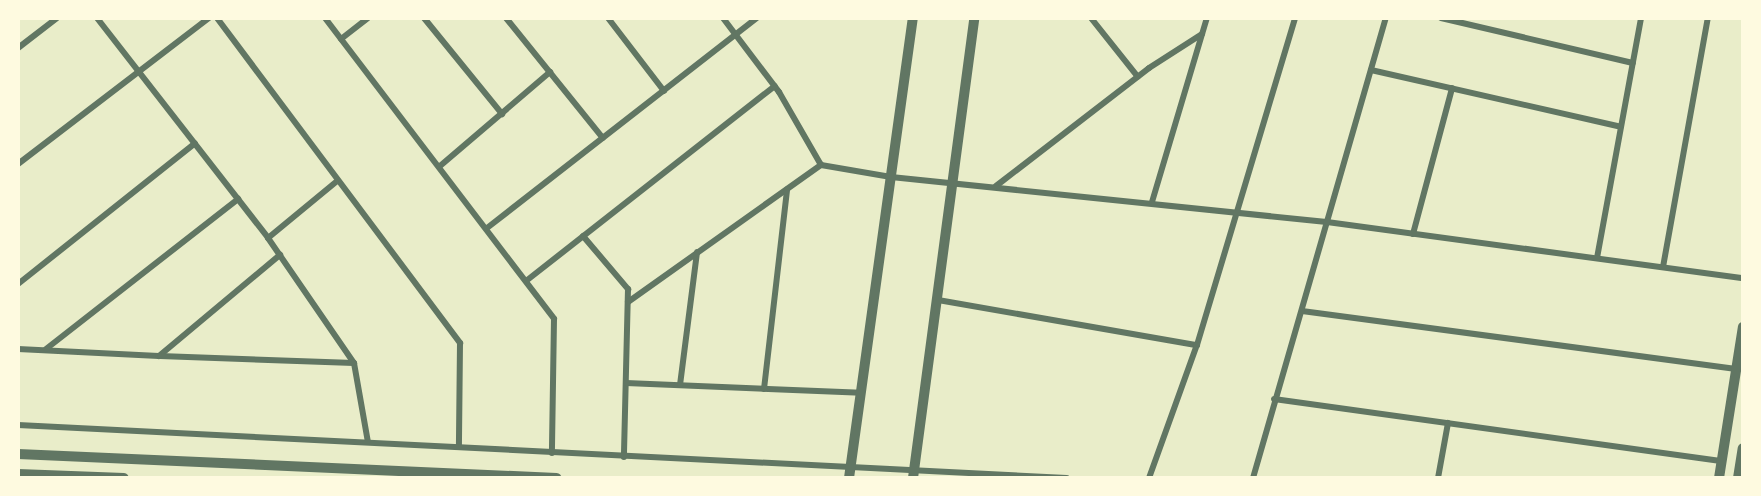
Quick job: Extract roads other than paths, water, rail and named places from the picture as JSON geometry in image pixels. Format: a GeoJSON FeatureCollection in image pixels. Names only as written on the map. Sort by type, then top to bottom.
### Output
{"type":"FeatureCollection","features":[{"type":"Feature","properties":{"kind":"street"},"geometry":{"type":"LineString","coordinates":[[18,48],[57,18]]}},
{"type":"Feature","properties":{"kind":"street"},"geometry":{"type":"LineString","coordinates":[[97,18],[268,238],[354,363],[368,442]]}},
{"type":"Feature","properties":{"kind":"street"},"geometry":{"type":"LineString","coordinates":[[18,164],[209,18]]}},
{"type":"Feature","properties":{"kind":"street"},"geometry":{"type":"LineString","coordinates":[[217,18],[336,183],[460,343],[459,447]]}},
{"type":"Feature","properties":{"kind":"street"},"geometry":{"type":"LineString","coordinates":[[325,18],[440,166],[554,319],[552,453]]}},
{"type":"Feature","properties":{"kind":"street"},"geometry":{"type":"LineString","coordinates":[[341,39],[368,18]]}},
{"type":"Feature","properties":{"kind":"street"},"geometry":{"type":"LineString","coordinates":[[423,18],[502,114]]}},
{"type":"Feature","properties":{"kind":"street"},"geometry":{"type":"LineString","coordinates":[[506,18],[603,138]]}},
{"type":"Feature","properties":{"kind":"street"},"geometry":{"type":"LineString","coordinates":[[608,18],[664,91]]}},
{"type":"Feature","properties":{"kind":"street"},"geometry":{"type":"LineString","coordinates":[[723,18],[775,86],[821,165]]}},
{"type":"Feature","properties":{"kind":"street"},"geometry":{"type":"LineString","coordinates":[[487,228],[757,18]]}},
{"type":"Feature","properties":{"kind":"street"},"geometry":{"type":"LineString","coordinates":[[849,472],[913,18]]}},
{"type":"Feature","properties":{"kind":"street"},"geometry":{"type":"LineString","coordinates":[[914,474],[974,18]]}},
{"type":"Feature","properties":{"kind":"street"},"geometry":{"type":"LineString","coordinates":[[1091,18],[1138,77]]}},
{"type":"Feature","properties":{"kind":"street"},"geometry":{"type":"LineString","coordinates":[[1152,202],[1207,18]]}},
{"type":"Feature","properties":{"kind":"street"},"geometry":{"type":"LineString","coordinates":[[1149,478],[1197,345],[1295,18]]}},
{"type":"Feature","properties":{"kind":"street"},"geometry":{"type":"LineString","coordinates":[[1253,478],[1386,18]]}},
{"type":"Feature","properties":{"kind":"street"},"geometry":{"type":"LineString","coordinates":[[1442,18],[1633,63]]}},
{"type":"Feature","properties":{"kind":"street"},"geometry":{"type":"LineString","coordinates":[[1597,258],[1641,18]]}},
{"type":"Feature","properties":{"kind":"street"},"geometry":{"type":"LineString","coordinates":[[1663,267],[1708,18]]}},
{"type":"Feature","properties":{"kind":"street"},"geometry":{"type":"LineString","coordinates":[[996,186],[1138,77],[1202,34]]}},
{"type":"Feature","properties":{"kind":"street"},"geometry":{"type":"LineString","coordinates":[[1371,70],[1621,127]]}},
{"type":"Feature","properties":{"kind":"street"},"geometry":{"type":"LineString","coordinates":[[440,166],[550,72]]}},
{"type":"Feature","properties":{"kind":"street"},"geometry":{"type":"LineString","coordinates":[[526,280],[775,86]]}},
{"type":"Feature","properties":{"kind":"street"},"geometry":{"type":"LineString","coordinates":[[1413,234],[1452,88]]}},
{"type":"Feature","properties":{"kind":"street"},"geometry":{"type":"LineString","coordinates":[[18,284],[195,143]]}},
{"type":"Feature","properties":{"kind":"street"},"geometry":{"type":"LineString","coordinates":[[628,302],[821,165],[891,177],[1152,202],[1328,222],[1743,278]]}},
{"type":"Feature","properties":{"kind":"street"},"geometry":{"type":"LineString","coordinates":[[268,238],[336,183]]}},
{"type":"Feature","properties":{"kind":"street"},"geometry":{"type":"LineString","coordinates":[[764,389],[787,189]]}},
{"type":"Feature","properties":{"kind":"street"},"geometry":{"type":"LineString","coordinates":[[46,349],[238,199]]}},
{"type":"Feature","properties":{"kind":"street"},"geometry":{"type":"LineString","coordinates":[[583,236],[628,289],[624,456]]}},
{"type":"Feature","properties":{"kind":"street"},"geometry":{"type":"LineString","coordinates":[[680,385],[697,252]]}},
{"type":"Feature","properties":{"kind":"street"},"geometry":{"type":"LineString","coordinates":[[159,356],[280,255]]}},
{"type":"Feature","properties":{"kind":"street"},"geometry":{"type":"LineString","coordinates":[[938,300],[1197,345]]}},
{"type":"Feature","properties":{"kind":"street"},"geometry":{"type":"LineString","coordinates":[[1302,311],[1736,369]]}},
{"type":"Feature","properties":{"kind":"street"},"geometry":{"type":"LineString","coordinates":[[1719,478],[1743,327]]}},
{"type":"Feature","properties":{"kind":"street"},"geometry":{"type":"LineString","coordinates":[[18,349],[354,363]]}},
{"type":"Feature","properties":{"kind":"street"},"geometry":{"type":"LineString","coordinates":[[626,383],[861,393]]}},
{"type":"Feature","properties":{"kind":"street"},"geometry":{"type":"LineString","coordinates":[[1274,399],[1722,461]]}},
{"type":"Feature","properties":{"kind":"street"},"geometry":{"type":"LineString","coordinates":[[1438,478],[1448,423]]}},
{"type":"Feature","properties":{"kind":"street"},"geometry":{"type":"LineString","coordinates":[[18,425],[624,456],[849,472],[1067,478]]}},
{"type":"Feature","properties":{"kind":"street"},"geometry":{"type":"LineString","coordinates":[[1738,478],[1743,447]]}},
{"type":"Feature","properties":{"kind":"street"},"geometry":{"type":"LineString","coordinates":[[18,454],[556,478]]}},
{"type":"Feature","properties":{"kind":"street"},"geometry":{"type":"LineString","coordinates":[[18,474],[124,478]]}}]}
